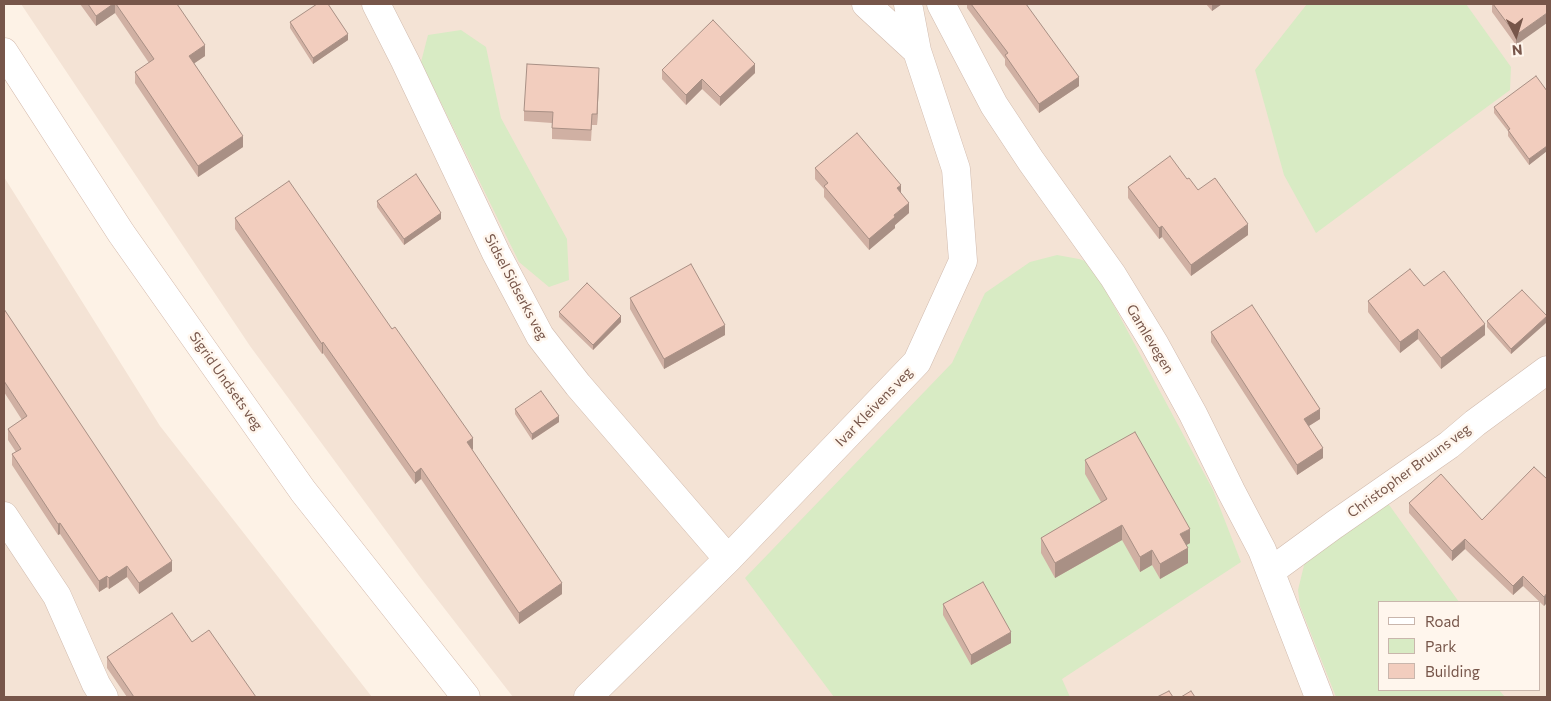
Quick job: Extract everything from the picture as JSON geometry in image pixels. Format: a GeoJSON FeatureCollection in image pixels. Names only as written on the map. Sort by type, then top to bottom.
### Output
{"type":"FeatureCollection","features":[{"type":"Feature","properties":{"kind":"street","name":"Sidsel Sidserks veg"},"geometry":{"type":"LineString","coordinates":[[376,4],[496,253],[540,336],[591,400],[728,559]]}},
{"type":"Feature","properties":{"kind":"street"},"geometry":{"type":"LineString","coordinates":[[866,4],[917,51]]}},
{"type":"Feature","properties":{"kind":"street","name":"Ivar Kleivens veg"},"geometry":{"type":"LineString","coordinates":[[588,697],[728,559],[917,362],[963,261],[956,169],[917,51],[908,4]]}},
{"type":"Feature","properties":{"kind":"street","name":"Gamlevegen"},"geometry":{"type":"LineString","coordinates":[[941,4],[994,105],[1112,276],[1154,344],[1193,414],[1230,491],[1262,550],[1319,697]]}},
{"type":"Feature","properties":{"kind":"street","name":"Sigrid Undsets veg"},"geometry":{"type":"LineString","coordinates":[[4,52],[121,234],[303,491],[466,697]]}},
{"type":"Feature","properties":{"kind":"street","name":"Christopher Bruuns veg"},"geometry":{"type":"LineString","coordinates":[[1271,571],[1449,445],[1475,423],[1547,370]]}},
{"type":"Feature","properties":{"kind":"street"},"geometry":{"type":"LineString","coordinates":[[4,516],[57,596],[96,684],[104,697]]}},
{"type":"Feature","properties":{"kind":"shaded area"},"geometry":{"type":"Polygon","coordinates":[[[21,4],[1547,4],[1547,697],[513,697],[420,577],[250,346],[21,4]]]}},
{"type":"Feature","properties":{"kind":"shaded area"},"geometry":{"type":"Polygon","coordinates":[[[4,177],[160,426],[372,697],[4,697],[4,177]]]}},
{"type":"Feature","properties":{"kind":"green space"},"geometry":{"type":"Polygon","coordinates":[[[1307,4],[1466,4],[1511,67],[1510,90],[1316,233],[1284,175],[1255,70],[1307,4]]]}},
{"type":"Feature","properties":{"kind":"green space"},"geometry":{"type":"Polygon","coordinates":[[[461,30],[486,47],[501,118],[567,239],[569,280],[549,287],[519,262],[421,62],[428,35],[461,30]]]}},
{"type":"Feature","properties":{"kind":"green space"},"geometry":{"type":"Polygon","coordinates":[[[1057,255],[1091,263],[1213,490],[1241,562],[1062,679],[1070,697],[834,697],[745,578],[952,363],[985,293],[1030,262],[1057,255]]]}},
{"type":"Feature","properties":{"kind":"green space"},"geometry":{"type":"Polygon","coordinates":[[[1387,502],[1458,601],[1378,601],[1378,691],[1500,691],[1505,697],[1336,697],[1300,606],[1298,590],[1306,557],[1387,502]]]}},
{"type":"Feature","properties":{"kind":"building"},"geometry":{"type":"Polygon","coordinates":[[[88,4],[113,4],[96,16],[88,4]]]}},
{"type":"Feature","properties":{"kind":"building"},"geometry":{"type":"Polygon","coordinates":[[[116,4],[177,4],[205,45],[189,56],[243,136],[198,166],[135,72],[154,59],[116,4]]]}},
{"type":"Feature","properties":{"kind":"building"},"geometry":{"type":"Polygon","coordinates":[[[317,4],[328,4],[348,34],[313,58],[290,22],[317,4]]]}},
{"type":"Feature","properties":{"kind":"building"},"geometry":{"type":"Polygon","coordinates":[[[971,4],[1026,4],[1079,77],[1039,104],[1005,55],[1008,53],[971,4]]]}},
{"type":"Feature","properties":{"kind":"building"},"geometry":{"type":"Polygon","coordinates":[[[1493,4],[1547,4],[1547,13],[1516,35],[1493,4]]]}},
{"type":"Feature","properties":{"kind":"building"},"geometry":{"type":"Polygon","coordinates":[[[713,20],[755,64],[720,97],[702,79],[686,95],[662,70],[713,20]]]}},
{"type":"Feature","properties":{"kind":"building"},"geometry":{"type":"Polygon","coordinates":[[[527,64],[599,68],[597,114],[592,114],[591,130],[552,128],[553,112],[524,111],[527,64]]]}},
{"type":"Feature","properties":{"kind":"building"},"geometry":{"type":"Polygon","coordinates":[[[1536,76],[1547,91],[1547,146],[1529,159],[1494,107],[1536,76]]]}},
{"type":"Feature","properties":{"kind":"building"},"geometry":{"type":"Polygon","coordinates":[[[857,133],[901,185],[897,188],[909,203],[869,239],[824,186],[828,183],[815,168],[857,133]]]}},
{"type":"Feature","properties":{"kind":"building"},"geometry":{"type":"Polygon","coordinates":[[[1170,156],[1198,190],[1215,178],[1248,224],[1191,265],[1162,226],[1159,228],[1128,187],[1170,156]]]}},
{"type":"Feature","properties":{"kind":"building"},"geometry":{"type":"Polygon","coordinates":[[[416,174],[441,213],[404,239],[377,201],[416,174]]]}},
{"type":"Feature","properties":{"kind":"building"},"geometry":{"type":"Polygon","coordinates":[[[289,181],[392,329],[395,327],[473,438],[467,442],[562,583],[519,613],[421,468],[415,473],[323,342],[322,344],[235,218],[289,181]]]}},
{"type":"Feature","properties":{"kind":"building"},"geometry":{"type":"Polygon","coordinates":[[[691,264],[725,325],[664,359],[630,298],[691,264]]]}},
{"type":"Feature","properties":{"kind":"building"},"geometry":{"type":"Polygon","coordinates":[[[1410,269],[1424,286],[1444,271],[1485,324],[1441,358],[1418,329],[1400,342],[1368,301],[1410,269]]]}},
{"type":"Feature","properties":{"kind":"building"},"geometry":{"type":"Polygon","coordinates":[[[587,283],[621,316],[593,345],[559,312],[587,283]]]}},
{"type":"Feature","properties":{"kind":"building"},"geometry":{"type":"Polygon","coordinates":[[[1522,290],[1547,316],[1511,349],[1487,321],[1522,290]]]}},
{"type":"Feature","properties":{"kind":"building"},"geometry":{"type":"Polygon","coordinates":[[[1252,305],[1320,409],[1304,419],[1323,448],[1297,465],[1211,332],[1252,305]]]}},
{"type":"Feature","properties":{"kind":"building"},"geometry":{"type":"Polygon","coordinates":[[[4,309],[172,561],[139,583],[127,566],[109,578],[107,576],[99,581],[60,523],[58,524],[12,454],[21,449],[8,429],[27,416],[4,381],[4,309]]]}},
{"type":"Feature","properties":{"kind":"building"},"geometry":{"type":"Polygon","coordinates":[[[541,391],[559,416],[532,434],[515,409],[541,391]]]}},
{"type":"Feature","properties":{"kind":"building"},"geometry":{"type":"Polygon","coordinates":[[[1135,432],[1190,529],[1180,534],[1188,548],[1160,564],[1152,550],[1140,557],[1122,525],[1055,563],[1041,538],[1107,499],[1085,460],[1135,432]]]}},
{"type":"Feature","properties":{"kind":"building"},"geometry":{"type":"Polygon","coordinates":[[[1534,467],[1547,479],[1547,593],[1544,597],[1523,576],[1513,586],[1465,539],[1452,551],[1409,503],[1441,474],[1482,520],[1534,467]]]}},
{"type":"Feature","properties":{"kind":"building"},"geometry":{"type":"Polygon","coordinates":[[[983,582],[1011,632],[971,655],[943,604],[983,582]]]}},
{"type":"Feature","properties":{"kind":"building"},"geometry":{"type":"Polygon","coordinates":[[[172,613],[192,642],[209,630],[256,697],[134,697],[107,657],[172,613]]]}},
{"type":"Feature","properties":{"kind":"building"},"geometry":{"type":"Polygon","coordinates":[[[1169,691],[1173,697],[1157,697],[1169,691]]]}},
{"type":"Feature","properties":{"kind":"building"},"geometry":{"type":"Polygon","coordinates":[[[1191,691],[1195,697],[1181,697],[1191,691]]]}}]}
